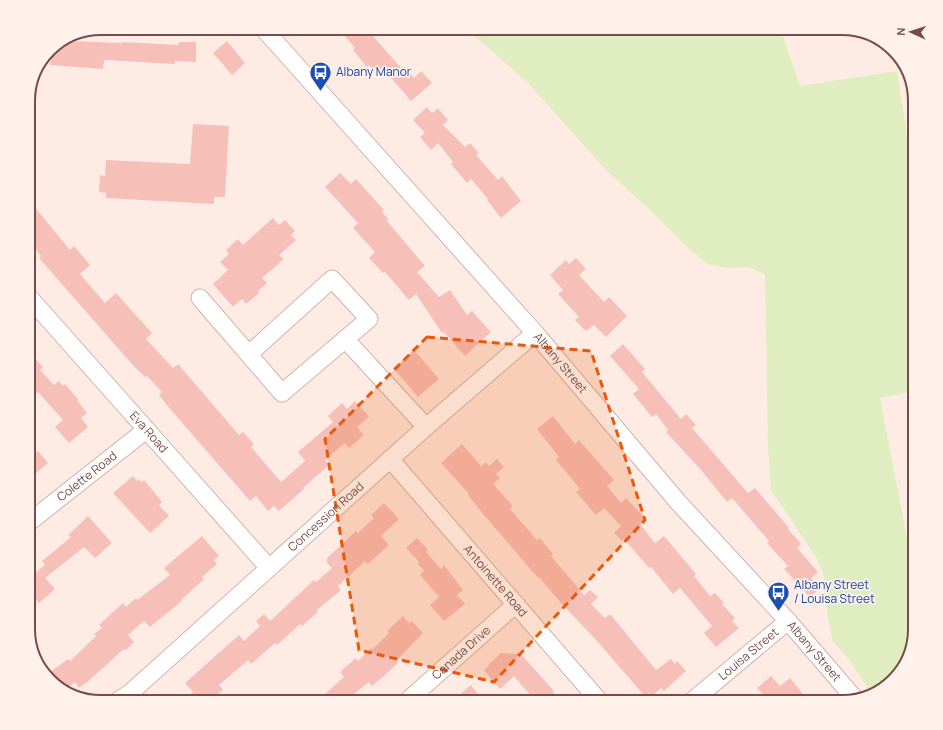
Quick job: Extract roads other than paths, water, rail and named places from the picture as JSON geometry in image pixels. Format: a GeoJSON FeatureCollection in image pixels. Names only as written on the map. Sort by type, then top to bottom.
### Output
{"type":"FeatureCollection","features":[{"type":"Feature","properties":{"kind":"street","name":"Albany Street"},"geometry":{"type":"LineString","coordinates":[[269,35],[535,332],[678,502],[788,621],[851,694]]}},
{"type":"Feature","properties":{"kind":"street"},"geometry":{"type":"LineString","coordinates":[[200,298],[282,393],[369,319],[332,279],[249,354]]}},
{"type":"Feature","properties":{"kind":"street","name":"Eva Road"},"geometry":{"type":"LineString","coordinates":[[35,304],[269,568]]}},
{"type":"Feature","properties":{"kind":"street","name":"Concession Road"},"geometry":{"type":"LineString","coordinates":[[127,695],[390,459],[535,332]]}},
{"type":"Feature","properties":{"kind":"street"},"geometry":{"type":"LineString","coordinates":[[345,339],[426,427]]}},
{"type":"Feature","properties":{"kind":"street","name":"Colette Road"},"geometry":{"type":"LineString","coordinates":[[35,517],[146,430]]}},
{"type":"Feature","properties":{"kind":"street","name":"Antoinette Road"},"geometry":{"type":"LineString","coordinates":[[390,459],[594,695]]}},
{"type":"Feature","properties":{"kind":"street","name":"Canada Drive"},"geometry":{"type":"LineString","coordinates":[[414,695],[516,604]]}},
{"type":"Feature","properties":{"kind":"street","name":"Louisa Street"},"geometry":{"type":"LineString","coordinates":[[700,695],[788,621]]}},
{"type":"Feature","properties":{"kind":"place","name":"Albany Manor"},"geometry":{"type":"Point","coordinates":[320,92]}},
{"type":"Feature","properties":{"kind":"place","name":"Albany Street / Louisa Street"},"geometry":{"type":"Point","coordinates":[779,612]}}]}
